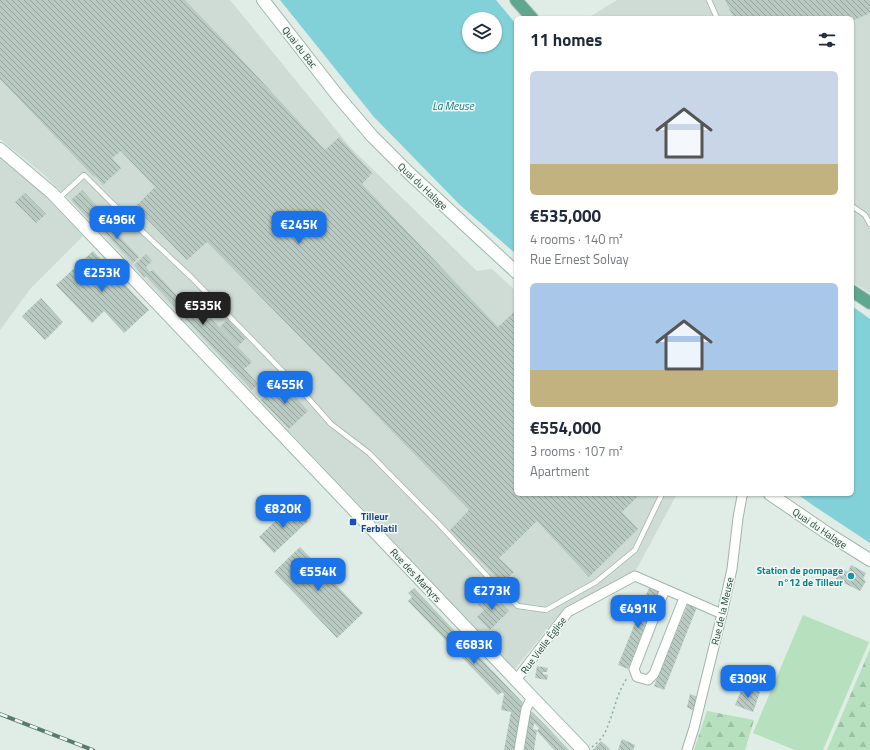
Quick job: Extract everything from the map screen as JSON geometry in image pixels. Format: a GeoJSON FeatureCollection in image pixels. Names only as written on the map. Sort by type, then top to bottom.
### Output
{"type":"FeatureCollection","features":[{"type":"Feature","properties":{"kind":"main road"},"geometry":{"type":"LineString","coordinates":[[516,0],[530,16]]}},
{"type":"Feature","properties":{"kind":"main road"},"geometry":{"type":"LineString","coordinates":[[854,292],[870,303]]}},
{"type":"Feature","properties":{"kind":"street","name":"Quai du Bac"},"geometry":{"type":"LineString","coordinates":[[263,0],[337,94]]}},
{"type":"Feature","properties":{"kind":"street","name":"Quai du Halage"},"geometry":{"type":"LineString","coordinates":[[337,94],[372,136],[410,174],[514,270]]}},
{"type":"Feature","properties":{"kind":"street","name":"Rue des Martyrs"},"geometry":{"type":"LineString","coordinates":[[0,149],[58,199],[583,750]]}},
{"type":"Feature","properties":{"kind":"street","name":"Rue de la Meuse"},"geometry":{"type":"LineString","coordinates":[[687,750],[694,728],[732,569],[742,496]]}},
{"type":"Feature","properties":{"kind":"street","name":"Quai du Halage"},"geometry":{"type":"LineString","coordinates":[[773,496],[870,560]]}},
{"type":"Feature","properties":{"kind":"street","name":"Rue Vielle Église"},"geometry":{"type":"LineString","coordinates":[[516,680],[568,612],[635,576],[722,614]]}},
{"type":"Feature","properties":{"kind":"street"},"geometry":{"type":"LineString","coordinates":[[665,590],[634,669],[637,677],[648,680],[654,674],[684,598]]}},
{"type":"Feature","properties":{"kind":"street"},"geometry":{"type":"LineString","coordinates":[[519,750],[526,709],[532,698]]}},
{"type":"Feature","properties":{"kind":"lane"},"geometry":{"type":"LineString","coordinates":[[709,0],[716,16]]}},
{"type":"Feature","properties":{"kind":"lane"},"geometry":{"type":"LineString","coordinates":[[58,199],[84,175],[191,277],[332,424],[369,452],[439,524],[499,589],[518,606],[546,610],[596,582],[635,550],[661,496]]}},
{"type":"Feature","properties":{"kind":"lane"},"geometry":{"type":"LineString","coordinates":[[854,207],[865,215],[870,224]]}},
{"type":"Feature","properties":{"kind":"path"},"geometry":{"type":"LineString","coordinates":[[589,750],[602,737],[607,728],[623,684],[634,669]]}},
{"type":"Feature","properties":{"kind":"shaded area"},"geometry":{"type":"Polygon","coordinates":[[[0,0],[230,0],[351,148],[477,271],[492,269],[514,289],[514,496],[676,496],[635,572],[562,611],[515,669],[68,198],[42,173],[0,139],[0,0]]]}},
{"type":"Feature","properties":{"kind":"shaded area"},"geometry":{"type":"Polygon","coordinates":[[[617,0],[870,0],[870,293],[854,283],[854,16],[591,16],[617,0]]]}},
{"type":"Feature","properties":{"kind":"shaded area"},"geometry":{"type":"Polygon","coordinates":[[[0,159],[42,193],[83,236],[31,288],[0,330],[0,159]]]}},
{"type":"Feature","properties":{"kind":"green space"},"geometry":{"type":"Polygon","coordinates":[[[803,615],[869,642],[823,750],[795,750],[753,733],[803,615]]]}},
{"type":"Feature","properties":{"kind":"green space"},"geometry":{"type":"Polygon","coordinates":[[[870,649],[870,750],[827,750],[870,649]]]}},
{"type":"Feature","properties":{"kind":"green space"},"geometry":{"type":"Polygon","coordinates":[[[707,711],[754,720],[745,750],[694,750],[707,711]]]}},
{"type":"Feature","properties":{"kind":"water","name":"La Meuse"},"geometry":{"type":"Polygon","coordinates":[[[280,0],[496,0],[514,22],[514,252],[460,205],[374,117],[280,0]]]}},
{"type":"Feature","properties":{"kind":"water"},"geometry":{"type":"Polygon","coordinates":[[[854,307],[870,319],[870,543],[800,496],[854,496],[854,307]]]}},
{"type":"Feature","properties":{"kind":"building"},"geometry":{"type":"Polygon","coordinates":[[[0,0],[185,0],[325,150],[339,137],[372,173],[362,184],[498,327],[514,312],[514,496],[638,496],[622,512],[638,529],[589,577],[537,521],[499,558],[514,572],[502,583],[450,530],[469,510],[207,242],[187,260],[135,207],[155,187],[121,151],[112,158],[121,168],[103,185],[0,79],[0,0]]]}},
{"type":"Feature","properties":{"kind":"building"},"geometry":{"type":"Polygon","coordinates":[[[725,0],[870,0],[870,13],[854,20],[854,16],[733,16],[725,0]]]}},
{"type":"Feature","properties":{"kind":"building"},"geometry":{"type":"Polygon","coordinates":[[[82,190],[98,207],[87,218],[71,200],[82,190]]]}},
{"type":"Feature","properties":{"kind":"building"},"geometry":{"type":"Polygon","coordinates":[[[25,193],[46,214],[36,223],[15,202],[25,193]]]}},
{"type":"Feature","properties":{"kind":"building"},"geometry":{"type":"Polygon","coordinates":[[[101,217],[139,257],[133,263],[95,222],[101,217]]]}},
{"type":"Feature","properties":{"kind":"building"},"geometry":{"type":"Polygon","coordinates":[[[93,251],[149,310],[124,333],[104,311],[92,323],[56,285],[93,251]]]}},
{"type":"Feature","properties":{"kind":"building"},"geometry":{"type":"Polygon","coordinates":[[[146,254],[152,261],[146,267],[150,272],[153,270],[192,312],[199,306],[252,362],[244,369],[258,384],[252,390],[134,265],[146,254]]]}},
{"type":"Feature","properties":{"kind":"building"},"geometry":{"type":"Polygon","coordinates":[[[41,298],[63,322],[45,340],[22,316],[41,298]]]}},
{"type":"Feature","properties":{"kind":"building"},"geometry":{"type":"Polygon","coordinates":[[[228,319],[246,338],[238,346],[220,327],[228,319]]]}},
{"type":"Feature","properties":{"kind":"building"},"geometry":{"type":"Polygon","coordinates":[[[281,382],[308,411],[289,429],[261,400],[281,382]]]}},
{"type":"Feature","properties":{"kind":"building"},"geometry":{"type":"Polygon","coordinates":[[[292,505],[308,521],[274,553],[259,537],[292,505]]]}},
{"type":"Feature","properties":{"kind":"building"},"geometry":{"type":"Polygon","coordinates":[[[300,547],[363,613],[337,638],[274,572],[300,547]]]}},
{"type":"Feature","properties":{"kind":"building","name":"Station de pompage n°12 de Tilleur"},"geometry":{"type":"Polygon","coordinates":[[[851,565],[866,573],[863,579],[866,581],[860,591],[836,579],[841,568],[848,572],[851,565]]]}},
{"type":"Feature","properties":{"kind":"building"},"geometry":{"type":"Polygon","coordinates":[[[414,588],[522,702],[523,704],[515,750],[504,750],[511,712],[501,710],[504,694],[502,692],[498,695],[408,601],[412,597],[408,593],[414,588]]]}},
{"type":"Feature","properties":{"kind":"building"},"geometry":{"type":"Polygon","coordinates":[[[649,588],[659,591],[651,612],[648,613],[640,610],[649,588]]]}},
{"type":"Feature","properties":{"kind":"building"},"geometry":{"type":"Polygon","coordinates":[[[490,592],[509,611],[490,630],[477,617],[484,610],[478,604],[490,592]]]}},
{"type":"Feature","properties":{"kind":"building"},"geometry":{"type":"Polygon","coordinates":[[[688,604],[697,607],[664,690],[654,686],[688,604]]]}},
{"type":"Feature","properties":{"kind":"building"},"geometry":{"type":"Polygon","coordinates":[[[648,613],[650,614],[628,669],[618,665],[638,616],[648,613]]]}},
{"type":"Feature","properties":{"kind":"building"},"geometry":{"type":"Polygon","coordinates":[[[537,666],[548,668],[547,672],[543,672],[543,674],[548,675],[547,680],[535,678],[537,666]]]}},
{"type":"Feature","properties":{"kind":"building"},"geometry":{"type":"Polygon","coordinates":[[[743,686],[760,692],[753,712],[735,705],[743,686]]]}},
{"type":"Feature","properties":{"kind":"building"},"geometry":{"type":"Polygon","coordinates":[[[690,694],[698,697],[694,711],[687,707],[690,694]]]}},
{"type":"Feature","properties":{"kind":"building"},"geometry":{"type":"Polygon","coordinates":[[[532,712],[569,750],[554,750],[537,731],[539,728],[534,724],[533,729],[537,730],[534,750],[523,750],[529,713],[532,712]]]}},
{"type":"Feature","properties":{"kind":"building"},"geometry":{"type":"Polygon","coordinates":[[[622,739],[635,745],[633,750],[618,750],[622,739]]]}},
{"type":"Feature","properties":{"kind":"building"},"geometry":{"type":"Polygon","coordinates":[[[601,741],[608,747],[610,750],[593,750],[601,741]]]}},
{"type":"Feature","properties":{"kind":"railway"},"geometry":{"type":"LineString","coordinates":[[0,714],[93,750]]}},
{"type":"Feature","properties":{"kind":"place","name":"Tilleur Ferblatil"},"geometry":{"type":"Point","coordinates":[353,522]}},
{"type":"Feature","properties":{"kind":"place","name":"Station de pompage n°12 de Tilleur"},"geometry":{"type":"Point","coordinates":[851,576]}}]}
